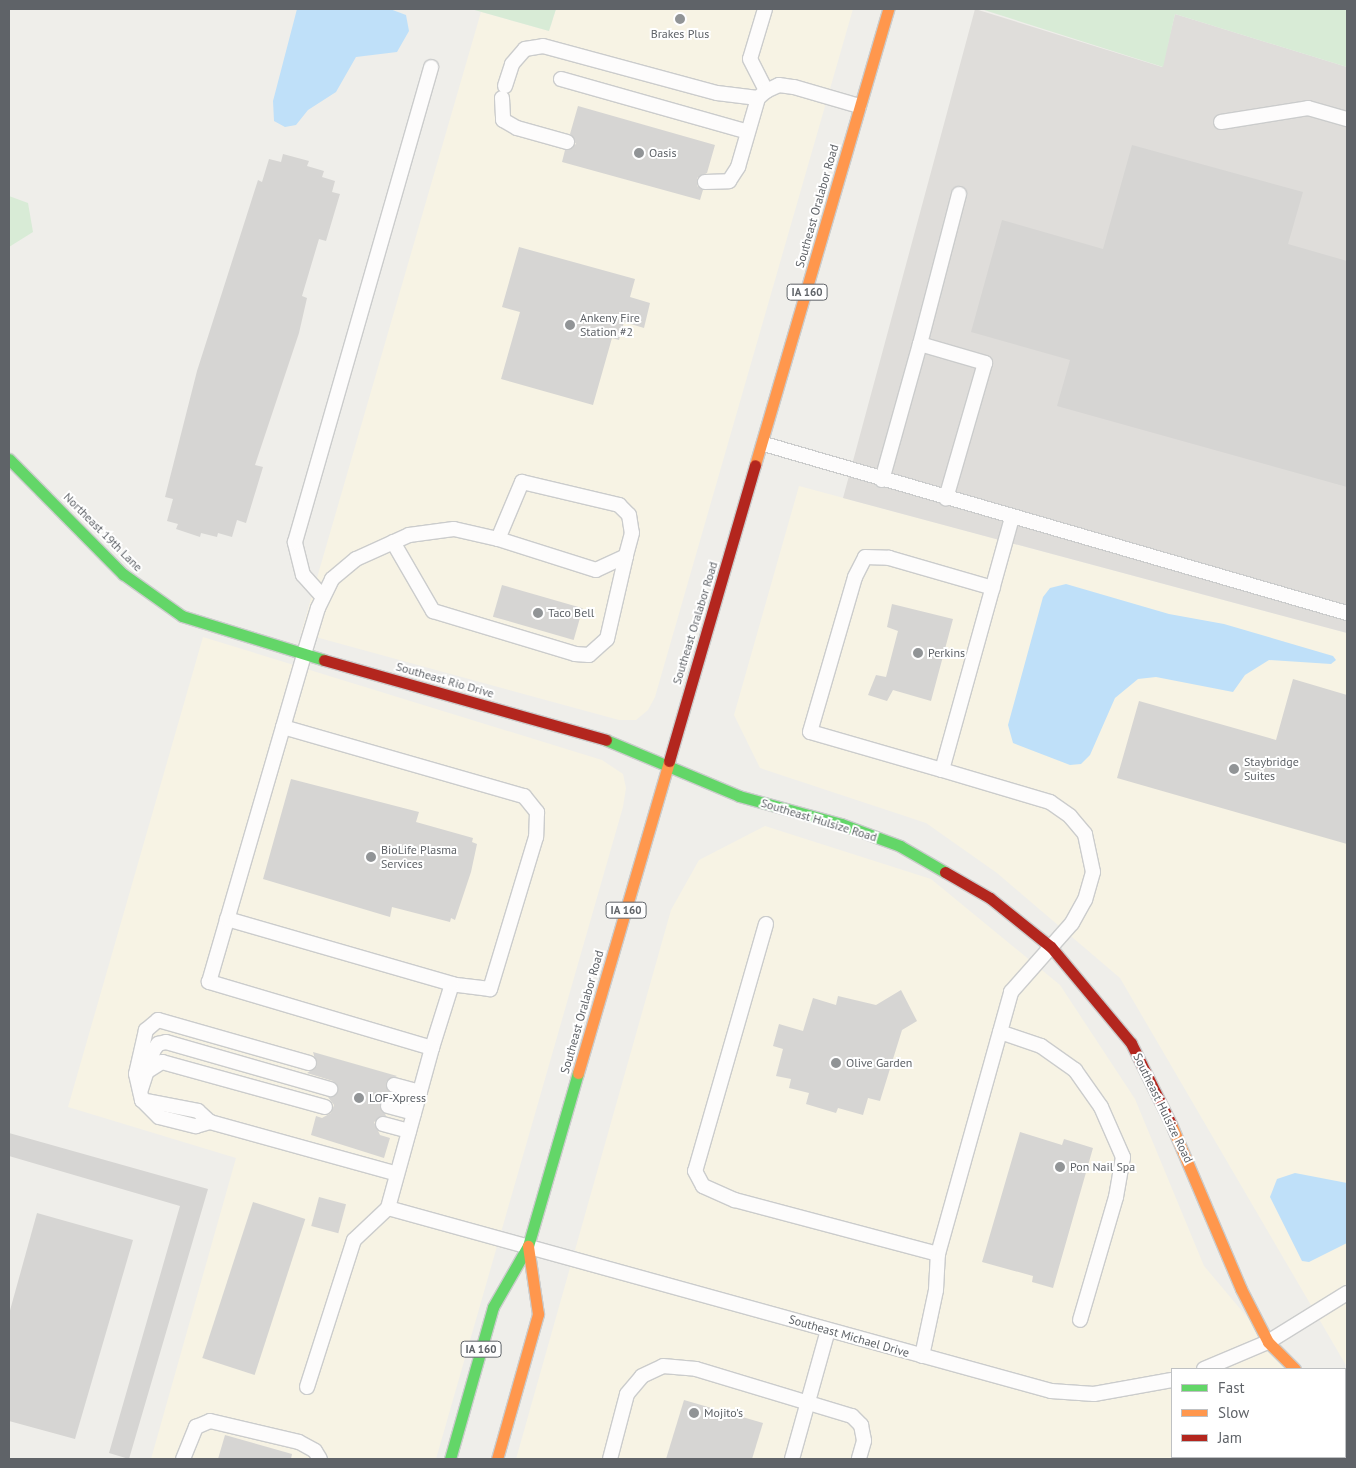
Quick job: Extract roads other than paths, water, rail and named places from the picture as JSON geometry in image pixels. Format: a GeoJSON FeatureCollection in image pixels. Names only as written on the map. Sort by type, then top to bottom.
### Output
{"type":"FeatureCollection","features":[{"type":"Feature","properties":{"kind":"main road","name":"Southeast Oralabor Road"},"geometry":{"type":"LineString","coordinates":[[450,1459],[493,1307],[528,1246],[667,768],[764,444],[888,9]]}},
{"type":"Feature","properties":{"kind":"main road","name":"Northeast 19th Lane"},"geometry":{"type":"LineString","coordinates":[[9,459],[140,589],[182,616],[212,628]]}},
{"type":"Feature","properties":{"kind":"main road","name":"Southeast Rio Drive"},"geometry":{"type":"LineString","coordinates":[[212,628],[624,745],[667,768]]}},
{"type":"Feature","properties":{"kind":"main road","name":"Southeast Hulsize Road"},"geometry":{"type":"LineString","coordinates":[[667,768],[739,796],[840,824],[900,846],[990,898],[1051,947],[1108,1012],[1152,1081],[1241,1289],[1268,1342],[1294,1368]]}},
{"type":"Feature","properties":{"kind":"main road","name":"Southeast Oralabor Road"},"geometry":{"type":"LineString","coordinates":[[497,1459],[538,1314],[528,1246]]}},
{"type":"Feature","properties":{"kind":"lane"},"geometry":{"type":"LineString","coordinates":[[705,182],[729,181],[738,167],[748,132],[762,95],[750,59],[765,9]]}},
{"type":"Feature","properties":{"kind":"lane"},"geometry":{"type":"LineString","coordinates":[[567,142],[517,128],[503,120],[504,92],[512,64],[525,49],[543,46],[718,93],[762,95],[779,85],[794,87],[859,106]]}},
{"type":"Feature","properties":{"kind":"lane"},"geometry":{"type":"LineString","coordinates":[[323,597],[303,576],[295,542],[430,67]]}},
{"type":"Feature","properties":{"kind":"lane"},"geometry":{"type":"LineString","coordinates":[[561,79],[748,132]]}},
{"type":"Feature","properties":{"kind":"lane"},"geometry":{"type":"LineString","coordinates":[[1221,122],[1308,108],[1347,119]]}},
{"type":"Feature","properties":{"kind":"lane"},"geometry":{"type":"LineString","coordinates":[[882,480],[959,194]]}},
{"type":"Feature","properties":{"kind":"lane"},"geometry":{"type":"LineString","coordinates":[[920,344],[985,363],[946,498]]}},
{"type":"Feature","properties":{"kind":"lane"},"geometry":{"type":"LineString","coordinates":[[764,444],[882,480],[1347,613]]}},
{"type":"Feature","properties":{"kind":"lane"},"geometry":{"type":"LineString","coordinates":[[393,542],[432,611],[574,654],[589,655],[607,639],[632,534],[629,515],[619,505],[536,483],[522,482],[498,539]]}},
{"type":"Feature","properties":{"kind":"lane"},"geometry":{"type":"LineString","coordinates":[[942,770],[1012,517]]}},
{"type":"Feature","properties":{"kind":"lane"},"geometry":{"type":"LineString","coordinates":[[432,1048],[209,982],[304,654],[323,597],[332,579],[356,559],[409,535],[454,529],[498,539],[596,570],[626,556]]}},
{"type":"Feature","properties":{"kind":"lane"},"geometry":{"type":"LineString","coordinates":[[922,1356],[936,1290],[938,1254],[1011,992],[1051,947],[1086,900],[1093,872],[1085,834],[1070,816],[1050,802],[810,732],[854,577],[865,557],[889,558],[993,588]]}},
{"type":"Feature","properties":{"kind":"lane"},"geometry":{"type":"LineString","coordinates":[[227,919],[452,984],[490,989],[536,837],[537,812],[524,796],[283,727]]}},
{"type":"Feature","properties":{"kind":"lane"},"geometry":{"type":"LineString","coordinates":[[766,924],[695,1171],[703,1186],[735,1200],[938,1254]]}},
{"type":"Feature","properties":{"kind":"lane"},"geometry":{"type":"LineString","coordinates":[[307,1387],[354,1240],[388,1208],[432,1048],[452,984]]}},
{"type":"Feature","properties":{"kind":"lane"},"geometry":{"type":"LineString","coordinates":[[141,1098],[136,1074],[139,1055],[146,1030],[158,1020],[310,1063]]}},
{"type":"Feature","properties":{"kind":"lane"},"geometry":{"type":"LineString","coordinates":[[1000,1032],[1041,1046],[1075,1070],[1102,1107],[1123,1157],[1116,1197],[1080,1320]]}},
{"type":"Feature","properties":{"kind":"lane"},"geometry":{"type":"LineString","coordinates":[[141,1098],[152,1050],[158,1044],[166,1042],[330,1089]]}},
{"type":"Feature","properties":{"kind":"lane"},"geometry":{"type":"LineString","coordinates":[[146,1072],[162,1062],[325,1107]]}},
{"type":"Feature","properties":{"kind":"lane"},"geometry":{"type":"LineString","coordinates":[[394,1085],[420,1092]]}},
{"type":"Feature","properties":{"kind":"lane"},"geometry":{"type":"LineString","coordinates":[[141,1098],[198,1111],[210,1122],[397,1174]]}},
{"type":"Feature","properties":{"kind":"lane"},"geometry":{"type":"LineString","coordinates":[[388,1106],[414,1113]]}},
{"type":"Feature","properties":{"kind":"lane"},"geometry":{"type":"LineString","coordinates":[[383,1124],[409,1131]]}},
{"type":"Feature","properties":{"kind":"lane","name":"Southeast Michael Drive"},"geometry":{"type":"LineString","coordinates":[[388,1208],[922,1356],[1073,1395],[1152,1387],[1171,1380]]}},
{"type":"Feature","properties":{"kind":"lane"},"geometry":{"type":"LineString","coordinates":[[1206,1368],[1268,1342],[1347,1294]]}},
{"type":"Feature","properties":{"kind":"lane"},"geometry":{"type":"LineString","coordinates":[[792,1459],[828,1330]]}},
{"type":"Feature","properties":{"kind":"lane"},"geometry":{"type":"LineString","coordinates":[[610,1459],[627,1394],[642,1376],[664,1366],[696,1369],[852,1416],[861,1425],[864,1441],[859,1459]]}},
{"type":"Feature","properties":{"kind":"lane"},"geometry":{"type":"LineString","coordinates":[[183,1459],[196,1427],[210,1421],[299,1442],[315,1451],[320,1459]]}},
{"type":"Feature","properties":{"kind":"water"},"geometry":{"type":"Polygon","coordinates":[[[297,9],[390,9],[406,15],[409,31],[397,52],[356,57],[336,92],[308,110],[296,125],[285,127],[274,121],[273,101],[297,9]]]}},
{"type":"Feature","properties":{"kind":"water"},"geometry":{"type":"Polygon","coordinates":[[[1066,584],[1169,614],[1224,624],[1333,656],[1336,660],[1331,664],[1269,660],[1245,675],[1233,692],[1156,677],[1138,679],[1115,698],[1090,755],[1081,764],[1070,765],[1013,743],[1008,725],[1043,597],[1050,588],[1066,584]]]}},
{"type":"Feature","properties":{"kind":"water"},"geometry":{"type":"Polygon","coordinates":[[[1295,1173],[1347,1183],[1347,1243],[1309,1262],[1302,1261],[1270,1197],[1277,1179],[1295,1173]]]}},
{"type":"Feature","properties":{"kind":"place","name":"Brakes Plus"},"geometry":{"type":"Point","coordinates":[680,19]}},
{"type":"Feature","properties":{"kind":"place","name":"Oasis"},"geometry":{"type":"Point","coordinates":[639,153]}},
{"type":"Feature","properties":{"kind":"place","name":"Ankeny Fire Station #2"},"geometry":{"type":"Point","coordinates":[570,325]}},
{"type":"Feature","properties":{"kind":"place","name":"Taco Bell"},"geometry":{"type":"Point","coordinates":[538,613]}},
{"type":"Feature","properties":{"kind":"place","name":"Perkins"},"geometry":{"type":"Point","coordinates":[918,653]}},
{"type":"Feature","properties":{"kind":"place","name":"Staybridge Suites"},"geometry":{"type":"Point","coordinates":[1234,769]}},
{"type":"Feature","properties":{"kind":"place","name":"BioLife Plasma Services"},"geometry":{"type":"Point","coordinates":[371,857]}},
{"type":"Feature","properties":{"kind":"place","name":"Olive Garden"},"geometry":{"type":"Point","coordinates":[836,1063]}},
{"type":"Feature","properties":{"kind":"place","name":"LOF-Xpress"},"geometry":{"type":"Point","coordinates":[359,1098]}},
{"type":"Feature","properties":{"kind":"place","name":"Pon Nail Spa"},"geometry":{"type":"Point","coordinates":[1060,1167]}},
{"type":"Feature","properties":{"kind":"place","name":"Mojito's"},"geometry":{"type":"Point","coordinates":[694,1413]}}]}
